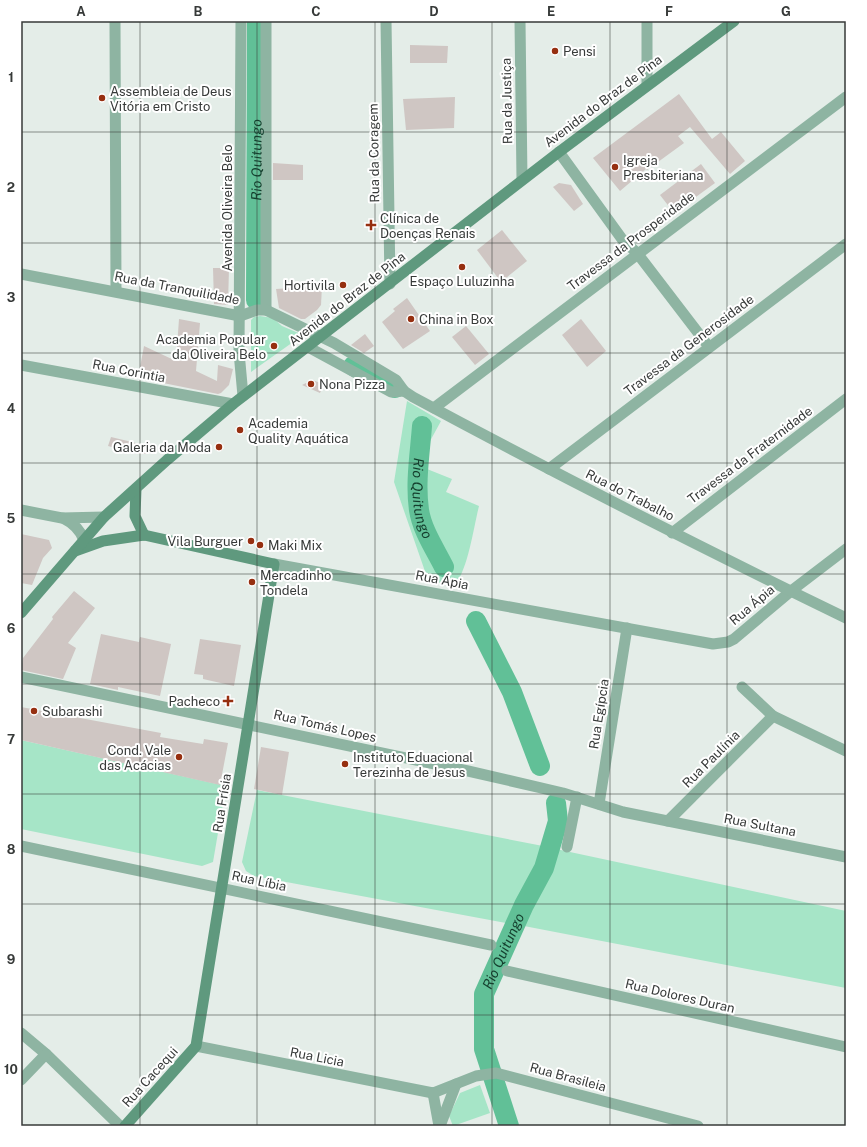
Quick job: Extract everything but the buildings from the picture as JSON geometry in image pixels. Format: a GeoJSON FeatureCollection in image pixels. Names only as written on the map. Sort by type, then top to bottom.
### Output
{"type":"FeatureCollection","features":[{"type":"Feature","properties":{"kind":"main road","name":"Avenida do Braz de Pina"},"geometry":{"type":"LineString","coordinates":[[21,613],[104,517],[233,404],[322,337],[647,84],[734,21]]}},
{"type":"Feature","properties":{"kind":"main road"},"geometry":{"type":"LineString","coordinates":[[136,489],[135,516],[144,535]]}},
{"type":"Feature","properties":{"kind":"main road","name":"Rua Ápia"},"geometry":{"type":"LineString","coordinates":[[73,552],[103,541],[144,535],[274,564]]}},
{"type":"Feature","properties":{"kind":"main road","name":"Rua Frísia"},"geometry":{"type":"LineString","coordinates":[[196,1046],[274,564]]}},
{"type":"Feature","properties":{"kind":"main road","name":"Rua Cacequi"},"geometry":{"type":"LineString","coordinates":[[125,1126],[196,1046]]}},
{"type":"Feature","properties":{"kind":"street"},"geometry":{"type":"LineString","coordinates":[[115,21],[116,291]]}},
{"type":"Feature","properties":{"kind":"street","name":"Avenida Oliveira Belo"},"geometry":{"type":"LineString","coordinates":[[241,21],[239,352],[243,396]]}},
{"type":"Feature","properties":{"kind":"street"},"geometry":{"type":"LineString","coordinates":[[266,21],[266,310],[322,337]]}},
{"type":"Feature","properties":{"kind":"street","name":"Rua da Coragem"},"geometry":{"type":"LineString","coordinates":[[386,21],[390,284]]}},
{"type":"Feature","properties":{"kind":"street","name":"Rua da Justiça"},"geometry":{"type":"LineString","coordinates":[[520,21],[522,180]]}},
{"type":"Feature","properties":{"kind":"street"},"geometry":{"type":"LineString","coordinates":[[647,21],[647,84]]}},
{"type":"Feature","properties":{"kind":"street","name":"Travessa da Prosperidade"},"geometry":{"type":"LineString","coordinates":[[434,408],[637,253],[846,97]]}},
{"type":"Feature","properties":{"kind":"street"},"geometry":{"type":"LineString","coordinates":[[559,152],[622,239],[637,253],[709,347]]}},
{"type":"Feature","properties":{"kind":"street","name":"Travessa da Generosidade"},"geometry":{"type":"LineString","coordinates":[[549,470],[846,244]]}},
{"type":"Feature","properties":{"kind":"street","name":"Rua da Tranquilidade"},"geometry":{"type":"LineString","coordinates":[[21,274],[240,316],[257,310],[266,310]]}},
{"type":"Feature","properties":{"kind":"street","name":"Rua do Trabalho"},"geometry":{"type":"LineString","coordinates":[[322,337],[396,380],[404,391],[549,470],[672,533],[846,618]]}},
{"type":"Feature","properties":{"kind":"street","name":"Rua do Trabalho"},"geometry":{"type":"LineString","coordinates":[[308,347],[391,392],[404,391]]}},
{"type":"Feature","properties":{"kind":"street","name":"Rua Corintia"},"geometry":{"type":"LineString","coordinates":[[21,365],[233,404]]}},
{"type":"Feature","properties":{"kind":"street","name":"Travessa da Fraternidade"},"geometry":{"type":"LineString","coordinates":[[672,533],[846,399]]}},
{"type":"Feature","properties":{"kind":"street"},"geometry":{"type":"LineString","coordinates":[[21,510],[62,518],[72,522],[84,540]]}},
{"type":"Feature","properties":{"kind":"street"},"geometry":{"type":"LineString","coordinates":[[62,518],[104,517]]}},
{"type":"Feature","properties":{"kind":"street","name":"Rua Ápia"},"geometry":{"type":"LineString","coordinates":[[274,564],[713,644],[728,642],[846,549]]}},
{"type":"Feature","properties":{"kind":"street","name":"Rua Egípcia"},"geometry":{"type":"LineString","coordinates":[[599,804],[627,628]]}},
{"type":"Feature","properties":{"kind":"street","name":"Rua Tomás Lopes"},"geometry":{"type":"LineString","coordinates":[[21,677],[468,771],[578,797],[623,812],[668,821]]}},
{"type":"Feature","properties":{"kind":"street"},"geometry":{"type":"LineString","coordinates":[[742,687],[773,716],[846,751]]}},
{"type":"Feature","properties":{"kind":"street","name":"Rua Paulínia"},"geometry":{"type":"LineString","coordinates":[[668,821],[773,716]]}},
{"type":"Feature","properties":{"kind":"street"},"geometry":{"type":"LineString","coordinates":[[567,847],[578,797]]}},
{"type":"Feature","properties":{"kind":"street","name":"Rua Sultana"},"geometry":{"type":"LineString","coordinates":[[668,821],[846,857]]}},
{"type":"Feature","properties":{"kind":"street","name":"Rua Líbia"},"geometry":{"type":"LineString","coordinates":[[21,846],[222,887],[491,945]]}},
{"type":"Feature","properties":{"kind":"street","name":"Rua Dolores Duran"},"geometry":{"type":"LineString","coordinates":[[507,971],[846,1047]]}},
{"type":"Feature","properties":{"kind":"street"},"geometry":{"type":"LineString","coordinates":[[21,1033],[46,1054],[120,1126]]}},
{"type":"Feature","properties":{"kind":"street","name":"Rua Licia"},"geometry":{"type":"LineString","coordinates":[[196,1046],[433,1093]]}},
{"type":"Feature","properties":{"kind":"street"},"geometry":{"type":"LineString","coordinates":[[21,1080],[46,1054]]}},
{"type":"Feature","properties":{"kind":"street","name":"Rua Brasileia"},"geometry":{"type":"LineString","coordinates":[[433,1093],[476,1076],[496,1073],[698,1126]]}},
{"type":"Feature","properties":{"kind":"street"},"geometry":{"type":"LineString","coordinates":[[440,1126],[456,1084]]}},
{"type":"Feature","properties":{"kind":"street"},"geometry":{"type":"LineString","coordinates":[[433,1093],[440,1126]]}},
{"type":"Feature","properties":{"kind":"green space"},"geometry":{"type":"Polygon","coordinates":[[[260,316],[273,318],[282,326],[303,335],[251,372],[251,320],[254,317],[260,316]]]}},
{"type":"Feature","properties":{"kind":"green space"},"geometry":{"type":"Polygon","coordinates":[[[407,401],[441,421],[423,454],[422,467],[452,479],[446,492],[479,506],[464,568],[455,586],[428,580],[394,482],[407,401]]]}},
{"type":"Feature","properties":{"kind":"green space"},"geometry":{"type":"Polygon","coordinates":[[[21,740],[226,786],[213,862],[202,866],[21,829],[21,740]]]}},
{"type":"Feature","properties":{"kind":"green space"},"geometry":{"type":"Polygon","coordinates":[[[257,790],[543,846],[512,924],[254,876],[246,871],[242,862],[257,790]]]}},
{"type":"Feature","properties":{"kind":"green space"},"geometry":{"type":"Polygon","coordinates":[[[556,849],[846,911],[846,988],[524,926],[548,877],[556,849]]]}},
{"type":"Feature","properties":{"kind":"green space"},"geometry":{"type":"Polygon","coordinates":[[[480,1085],[490,1113],[453,1126],[449,1116],[460,1093],[480,1085]]]}},
{"type":"Feature","properties":{"kind":"waterway","name":"Rio Quitungo"},"geometry":{"type":"LineString","coordinates":[[256,300],[257,21]]}},
{"type":"Feature","properties":{"kind":"waterway","name":"Rio Quitungo"},"geometry":{"type":"LineString","coordinates":[[353,366],[395,388]]}},
{"type":"Feature","properties":{"kind":"waterway","name":"Rio Quitungo"},"geometry":{"type":"LineString","coordinates":[[422,426],[418,479],[419,510],[426,532],[444,567]]}},
{"type":"Feature","properties":{"kind":"waterway","name":"Rio Quitungo"},"geometry":{"type":"LineString","coordinates":[[476,621],[512,692],[540,766]]}},
{"type":"Feature","properties":{"kind":"waterway","name":"Rio Quitungo"},"geometry":{"type":"LineString","coordinates":[[509,1126],[484,1049],[484,994],[524,905],[544,868],[558,821],[556,803]]}},
{"type":"Feature","properties":{"kind":"place","name":"Pensi"},"geometry":{"type":"Point","coordinates":[555,51]}},
{"type":"Feature","properties":{"kind":"place","name":"Assembleia de Deus Vitória em Cristo"},"geometry":{"type":"Point","coordinates":[102,98]}},
{"type":"Feature","properties":{"kind":"place","name":"Igreja Presbiteriana"},"geometry":{"type":"Point","coordinates":[615,167]}},
{"type":"Feature","properties":{"kind":"place","name":"Clínica de Doenças Renais"},"geometry":{"type":"Point","coordinates":[371,225]}},
{"type":"Feature","properties":{"kind":"place","name":"Espaço Luluzinha"},"geometry":{"type":"Point","coordinates":[462,267]}},
{"type":"Feature","properties":{"kind":"place","name":"Hortivila"},"geometry":{"type":"Point","coordinates":[343,285]}},
{"type":"Feature","properties":{"kind":"place","name":"China in Box"},"geometry":{"type":"Point","coordinates":[411,319]}},
{"type":"Feature","properties":{"kind":"place","name":"Academia Popular da Oliveira Belo"},"geometry":{"type":"Point","coordinates":[274,346]}},
{"type":"Feature","properties":{"kind":"place","name":"Nona Pizza"},"geometry":{"type":"Point","coordinates":[311,384]}},
{"type":"Feature","properties":{"kind":"place","name":"Academia Quality Aquática"},"geometry":{"type":"Point","coordinates":[240,430]}},
{"type":"Feature","properties":{"kind":"place","name":"Galeria da Moda"},"geometry":{"type":"Point","coordinates":[219,447]}},
{"type":"Feature","properties":{"kind":"place","name":"Vila Burguer"},"geometry":{"type":"Point","coordinates":[251,541]}},
{"type":"Feature","properties":{"kind":"place","name":"Maki Mix"},"geometry":{"type":"Point","coordinates":[260,545]}},
{"type":"Feature","properties":{"kind":"place","name":"Mercadinho Tondela"},"geometry":{"type":"Point","coordinates":[252,582]}},
{"type":"Feature","properties":{"kind":"place","name":"Pacheco"},"geometry":{"type":"Point","coordinates":[228,701]}},
{"type":"Feature","properties":{"kind":"place","name":"Subarashi"},"geometry":{"type":"Point","coordinates":[34,711]}},
{"type":"Feature","properties":{"kind":"place","name":"Cond. Vale das Acácias"},"geometry":{"type":"Point","coordinates":[179,757]}},
{"type":"Feature","properties":{"kind":"place","name":"Instituto Eduacional Terezinha de Jesus"},"geometry":{"type":"Point","coordinates":[345,764]}}]}
